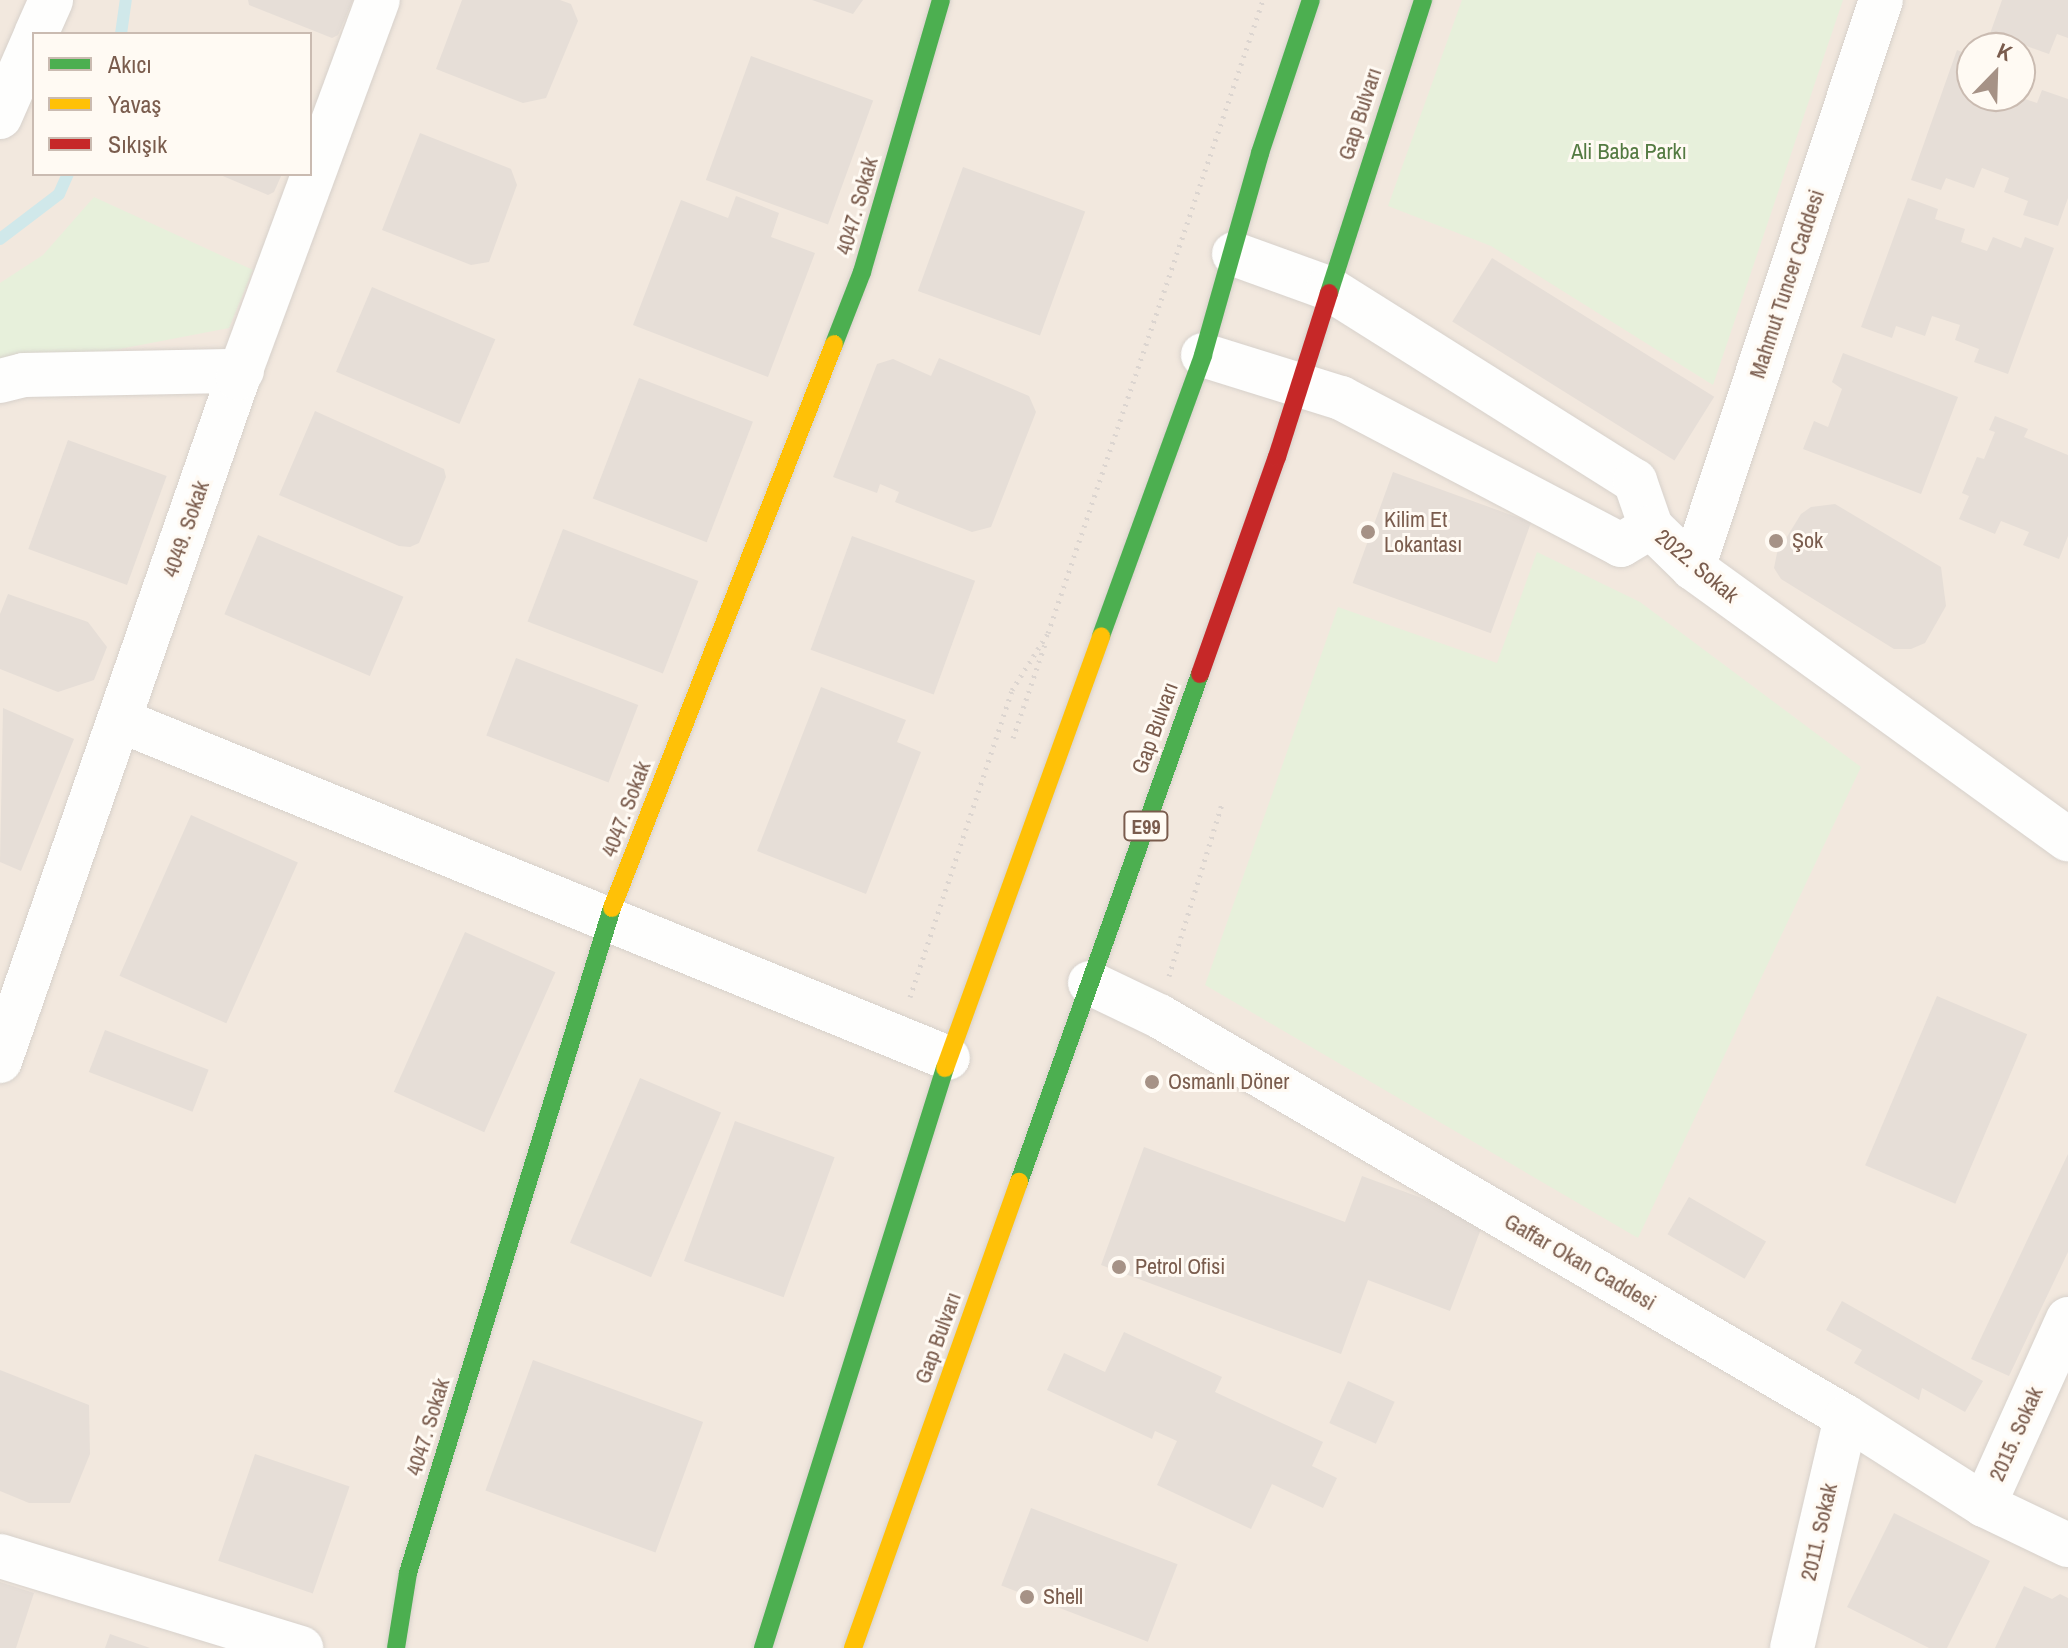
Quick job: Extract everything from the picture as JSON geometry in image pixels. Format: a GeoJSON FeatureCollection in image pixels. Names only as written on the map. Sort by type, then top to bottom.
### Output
{"type":"FeatureCollection","features":[{"type":"Feature","properties":{"kind":"main road","name":"4047. Sokak"},"geometry":{"type":"LineString","coordinates":[[396,1648],[408,1573],[608,919],[862,272],[941,0]]}},
{"type":"Feature","properties":{"kind":"main road"},"geometry":{"type":"LineString","coordinates":[[763,1648],[948,1058],[1203,355],[1234,254],[1260,153],[1311,0]]}},
{"type":"Feature","properties":{"kind":"main road","name":"Gap Bulvarı"},"geometry":{"type":"LineString","coordinates":[[853,1648],[1277,457],[1328,288],[1423,0]]}},
{"type":"Feature","properties":{"kind":"street"},"geometry":{"type":"LineString","coordinates":[[37,32],[51,0]]}},
{"type":"Feature","properties":{"kind":"street","name":"4049. Sokak"},"geometry":{"type":"LineString","coordinates":[[0,1061],[242,371],[378,0]]}},
{"type":"Feature","properties":{"kind":"street","name":"Mahmut Tuncer Caddesi"},"geometry":{"type":"LineString","coordinates":[[1693,568],[1881,0]]}},
{"type":"Feature","properties":{"kind":"street"},"geometry":{"type":"LineString","coordinates":[[0,117],[32,44]]}},
{"type":"Feature","properties":{"kind":"street"},"geometry":{"type":"LineString","coordinates":[[1234,254],[1328,288],[1635,481],[1651,527]]}},
{"type":"Feature","properties":{"kind":"street","name":"2022. Sokak"},"geometry":{"type":"LineString","coordinates":[[1203,355],[1341,398],[1621,545],[1651,527],[1693,568],[2068,839]]}},
{"type":"Feature","properties":{"kind":"street"},"geometry":{"type":"LineString","coordinates":[[0,381],[24,375],[242,371]]}},
{"type":"Feature","properties":{"kind":"street"},"geometry":{"type":"LineString","coordinates":[[119,720],[948,1058]]}},
{"type":"Feature","properties":{"kind":"street","name":"Gaffar Okan Caddesi"},"geometry":{"type":"LineString","coordinates":[[1090,983],[1159,1016],[1846,1417],[1984,1505],[2068,1545]]}},
{"type":"Feature","properties":{"kind":"street","name":"2015. Sokak"},"geometry":{"type":"LineString","coordinates":[[1984,1505],[2068,1319]]}},
{"type":"Feature","properties":{"kind":"street","name":"2011. Sokak"},"geometry":{"type":"LineString","coordinates":[[1792,1648],[1846,1417]]}},
{"type":"Feature","properties":{"kind":"street"},"geometry":{"type":"LineString","coordinates":[[0,1556],[301,1648]]}},
{"type":"Feature","properties":{"kind":"path"},"geometry":{"type":"LineString","coordinates":[[1013,738],[1263,0]]}},
{"type":"Feature","properties":{"kind":"path"},"geometry":{"type":"LineString","coordinates":[[897,1037],[1012,690],[1048,633]]}},
{"type":"Feature","properties":{"kind":"path"},"geometry":{"type":"LineString","coordinates":[[1159,1016],[1180,932],[1222,804]]}},
{"type":"Feature","properties":{"kind":"shaded area"},"geometry":{"type":"Polygon","coordinates":[[[0,0],[2068,0],[2068,1648],[0,1648],[0,0]]]}},
{"type":"Feature","properties":{"kind":"green space","name":"Ali Baba Parkı"},"geometry":{"type":"Polygon","coordinates":[[[1462,0],[1843,0],[1713,385],[1491,246],[1388,206],[1462,0]]]}},
{"type":"Feature","properties":{"kind":"green space"},"geometry":{"type":"Polygon","coordinates":[[[94,197],[253,270],[229,328],[0,372],[0,283],[43,255],[94,197]]]}},
{"type":"Feature","properties":{"kind":"green space"},"geometry":{"type":"Polygon","coordinates":[[[1537,552],[1640,602],[1861,767],[1638,1238],[1205,985],[1338,607],[1497,663],[1537,552]]]}},
{"type":"Feature","properties":{"kind":"building"},"geometry":{"type":"Polygon","coordinates":[[[248,0],[353,0],[338,35],[332,38],[249,5],[248,0]]]}},
{"type":"Feature","properties":{"kind":"building"},"geometry":{"type":"Polygon","coordinates":[[[462,0],[560,0],[571,4],[578,21],[546,98],[523,103],[436,69],[462,0]]]}},
{"type":"Feature","properties":{"kind":"building"},"geometry":{"type":"Polygon","coordinates":[[[812,0],[863,0],[853,14],[812,0]]]}},
{"type":"Feature","properties":{"kind":"building"},"geometry":{"type":"Polygon","coordinates":[[[2002,0],[2068,0],[2068,38],[2057,34],[2049,54],[2036,49],[2036,32],[1991,32],[2002,0]]]}},
{"type":"Feature","properties":{"kind":"building"},"geometry":{"type":"Polygon","coordinates":[[[1956,53],[1956,112],[2036,112],[2036,103],[2042,90],[2068,99],[2068,198],[2058,226],[2023,215],[2028,201],[2004,192],[2009,178],[1982,168],[1974,188],[1946,178],[1941,190],[1911,180],[1956,53]]]}},
{"type":"Feature","properties":{"kind":"building"},"geometry":{"type":"Polygon","coordinates":[[[751,56],[873,100],[828,225],[706,180],[751,56]]]}},
{"type":"Feature","properties":{"kind":"building"},"geometry":{"type":"Polygon","coordinates":[[[420,133],[511,169],[517,185],[489,262],[471,265],[382,230],[420,133]]]}},
{"type":"Feature","properties":{"kind":"building"},"geometry":{"type":"Polygon","coordinates":[[[963,167],[1085,211],[1040,336],[918,291],[963,167]]]}},
{"type":"Feature","properties":{"kind":"building"},"geometry":{"type":"Polygon","coordinates":[[[223,176],[281,176],[274,192],[268,195],[223,176]]]}},
{"type":"Feature","properties":{"kind":"building"},"geometry":{"type":"Polygon","coordinates":[[[736,196],[779,213],[771,237],[815,253],[768,377],[633,325],[681,200],[728,218],[736,196]]]}},
{"type":"Feature","properties":{"kind":"building"},"geometry":{"type":"Polygon","coordinates":[[[1908,198],[1938,209],[1935,219],[1965,229],[1961,242],[1987,251],[1993,237],[2021,248],[2025,237],[2054,248],[2008,374],[1974,362],[1979,349],[1955,340],[1960,325],[1932,316],[1925,336],[1896,326],[1892,338],[1861,327],[1908,198]]]}},
{"type":"Feature","properties":{"kind":"building"},"geometry":{"type":"Polygon","coordinates":[[[1492,258],[1714,397],[1674,460],[1452,322],[1492,258]]]}},
{"type":"Feature","properties":{"kind":"building"},"geometry":{"type":"Polygon","coordinates":[[[372,287],[495,339],[459,424],[336,372],[372,287]]]}},
{"type":"Feature","properties":{"kind":"building"},"geometry":{"type":"Polygon","coordinates":[[[1843,353],[1958,397],[1921,494],[1803,449],[1814,421],[1828,427],[1842,389],[1832,382],[1843,353]]]}},
{"type":"Feature","properties":{"kind":"building"},"geometry":{"type":"Polygon","coordinates":[[[939,358],[1029,396],[1036,412],[991,527],[972,532],[895,502],[899,492],[880,484],[877,493],[833,477],[877,364],[893,359],[931,376],[939,358]]]}},
{"type":"Feature","properties":{"kind":"building"},"geometry":{"type":"Polygon","coordinates":[[[639,378],[753,422],[707,542],[593,498],[639,378]]]}},
{"type":"Feature","properties":{"kind":"building"},"geometry":{"type":"Polygon","coordinates":[[[315,411],[444,469],[446,477],[419,543],[410,547],[399,546],[279,495],[315,411]]]}},
{"type":"Feature","properties":{"kind":"building"},"geometry":{"type":"Polygon","coordinates":[[[1995,416],[2028,429],[2024,437],[2068,455],[2068,536],[2059,559],[2023,545],[2029,532],[2001,521],[1995,534],[1959,519],[1969,496],[1962,493],[1977,457],[1984,459],[1995,432],[1989,430],[1995,416]]]}},
{"type":"Feature","properties":{"kind":"building"},"geometry":{"type":"Polygon","coordinates":[[[68,440],[167,476],[127,585],[28,549],[68,440]]]}},
{"type":"Feature","properties":{"kind":"building"},"geometry":{"type":"Polygon","coordinates":[[[1393,472],[1531,522],[1491,633],[1353,583],[1393,472]]]}},
{"type":"Feature","properties":{"kind":"building"},"geometry":{"type":"Polygon","coordinates":[[[1835,504],[1941,567],[1946,606],[1925,643],[1911,649],[1894,649],[1781,579],[1774,568],[1777,553],[1801,514],[1811,507],[1835,504]]]}},
{"type":"Feature","properties":{"kind":"building"},"geometry":{"type":"Polygon","coordinates":[[[563,529],[698,581],[663,673],[528,621],[563,529]]]}},
{"type":"Feature","properties":{"kind":"building"},"geometry":{"type":"Polygon","coordinates":[[[258,535],[403,597],[370,676],[224,614],[258,535]]]}},
{"type":"Feature","properties":{"kind":"building"},"geometry":{"type":"Polygon","coordinates":[[[852,536],[975,581],[934,695],[811,650],[852,536]]]}},
{"type":"Feature","properties":{"kind":"building"},"geometry":{"type":"Polygon","coordinates":[[[8,594],[88,622],[107,647],[94,680],[58,692],[0,669],[0,614],[8,594]]]}},
{"type":"Feature","properties":{"kind":"building"},"geometry":{"type":"Polygon","coordinates":[[[516,658],[638,705],[609,782],[486,735],[516,658]]]}},
{"type":"Feature","properties":{"kind":"building"},"geometry":{"type":"Polygon","coordinates":[[[821,687],[906,720],[897,742],[921,752],[866,894],[757,851],[821,687]]]}},
{"type":"Feature","properties":{"kind":"building"},"geometry":{"type":"Polygon","coordinates":[[[3,708],[74,739],[21,871],[0,862],[3,708]]]}},
{"type":"Feature","properties":{"kind":"building"},"geometry":{"type":"Polygon","coordinates":[[[191,815],[298,863],[226,1023],[119,976],[191,815]]]}},
{"type":"Feature","properties":{"kind":"building"},"geometry":{"type":"Polygon","coordinates":[[[465,932],[555,972],[484,1132],[394,1092],[465,932]]]}},
{"type":"Feature","properties":{"kind":"building"},"geometry":{"type":"Polygon","coordinates":[[[1937,996],[2027,1034],[1955,1204],[1865,1165],[1937,996]]]}},
{"type":"Feature","properties":{"kind":"building"},"geometry":{"type":"Polygon","coordinates":[[[105,1030],[209,1070],[193,1112],[89,1072],[105,1030]]]}},
{"type":"Feature","properties":{"kind":"building"},"geometry":{"type":"Polygon","coordinates":[[[640,1078],[721,1112],[651,1277],[570,1243],[640,1078]]]}},
{"type":"Feature","properties":{"kind":"building"},"geometry":{"type":"Polygon","coordinates":[[[735,1121],[835,1157],[784,1297],[684,1261],[735,1121]]]}},
{"type":"Feature","properties":{"kind":"building"},"geometry":{"type":"Polygon","coordinates":[[[1144,1147],[1345,1222],[1362,1176],[1484,1221],[1450,1311],[1368,1280],[1341,1354],[1101,1265],[1144,1147]]]}},
{"type":"Feature","properties":{"kind":"building"},"geometry":{"type":"Polygon","coordinates":[[[2068,1154],[2068,1252],[2009,1376],[1971,1359],[2068,1154]]]}},
{"type":"Feature","properties":{"kind":"building"},"geometry":{"type":"Polygon","coordinates":[[[1689,1197],[1766,1242],[1745,1279],[1668,1234],[1689,1197]]]}},
{"type":"Feature","properties":{"kind":"building"},"geometry":{"type":"Polygon","coordinates":[[[1842,1301],[1983,1381],[1965,1412],[1922,1388],[1919,1400],[1854,1363],[1862,1350],[1826,1330],[1842,1301]]]}},
{"type":"Feature","properties":{"kind":"building"},"geometry":{"type":"Polygon","coordinates":[[[1124,1332],[1222,1377],[1215,1392],[1323,1442],[1312,1466],[1337,1478],[1323,1508],[1272,1484],[1251,1529],[1157,1485],[1177,1441],[1155,1431],[1152,1439],[1047,1390],[1064,1353],[1105,1372],[1124,1332]]]}},
{"type":"Feature","properties":{"kind":"building"},"geometry":{"type":"Polygon","coordinates":[[[533,1360],[703,1422],[656,1553],[485,1491],[533,1360]]]}},
{"type":"Feature","properties":{"kind":"building"},"geometry":{"type":"Polygon","coordinates":[[[0,1370],[89,1405],[90,1454],[70,1503],[29,1503],[0,1491],[0,1370]]]}},
{"type":"Feature","properties":{"kind":"building"},"geometry":{"type":"Polygon","coordinates":[[[1348,1381],[1395,1402],[1376,1444],[1329,1423],[1348,1381]]]}},
{"type":"Feature","properties":{"kind":"building"},"geometry":{"type":"Polygon","coordinates":[[[255,1454],[350,1487],[313,1593],[218,1561],[255,1454]]]}},
{"type":"Feature","properties":{"kind":"building"},"geometry":{"type":"Polygon","coordinates":[[[1031,1508],[1178,1564],[1148,1642],[1001,1585],[1031,1508]]]}},
{"type":"Feature","properties":{"kind":"building"},"geometry":{"type":"Polygon","coordinates":[[[1894,1513],[1990,1561],[1947,1648],[1929,1648],[1847,1607],[1894,1513]]]}},
{"type":"Feature","properties":{"kind":"building"},"geometry":{"type":"Polygon","coordinates":[[[0,1582],[34,1593],[16,1648],[0,1648],[0,1582]]]}},
{"type":"Feature","properties":{"kind":"building"},"geometry":{"type":"Polygon","coordinates":[[[2024,1586],[2052,1599],[2060,1594],[2068,1598],[2068,1648],[1995,1648],[2024,1586]]]}},
{"type":"Feature","properties":{"kind":"building"},"geometry":{"type":"Polygon","coordinates":[[[110,1634],[150,1648],[105,1648],[110,1634]]]}},
{"type":"Feature","properties":{"kind":"waterway"},"geometry":{"type":"LineString","coordinates":[[121,32],[126,0]]}},
{"type":"Feature","properties":{"kind":"waterway"},"geometry":{"type":"LineString","coordinates":[[0,239],[59,194],[67,176]]}},
{"type":"Feature","properties":{"kind":"traffic: fast"},"geometry":{"type":"LineString","coordinates":[[834,344],[862,272],[941,0]]}},
{"type":"Feature","properties":{"kind":"traffic: fast"},"geometry":{"type":"LineString","coordinates":[[1101,636],[1203,355],[1260,153],[1311,0]]}},
{"type":"Feature","properties":{"kind":"traffic: fast"},"geometry":{"type":"LineString","coordinates":[[1329,293],[1423,0]]}},
{"type":"Feature","properties":{"kind":"traffic: fast"},"geometry":{"type":"LineString","coordinates":[[1019,1182],[1200,674]]}},
{"type":"Feature","properties":{"kind":"traffic: fast"},"geometry":{"type":"LineString","coordinates":[[396,1648],[408,1573],[612,908]]}},
{"type":"Feature","properties":{"kind":"traffic: fast"},"geometry":{"type":"LineString","coordinates":[[763,1648],[945,1068]]}},
{"type":"Feature","properties":{"kind":"traffic: slow"},"geometry":{"type":"LineString","coordinates":[[612,908],[834,344]]}},
{"type":"Feature","properties":{"kind":"traffic: slow"},"geometry":{"type":"LineString","coordinates":[[945,1068],[1101,636]]}},
{"type":"Feature","properties":{"kind":"traffic: slow"},"geometry":{"type":"LineString","coordinates":[[853,1648],[1019,1182]]}},
{"type":"Feature","properties":{"kind":"traffic: jam"},"geometry":{"type":"LineString","coordinates":[[1200,674],[1277,457],[1329,293]]}},
{"type":"Feature","properties":{"kind":"place","name":"Kilim Et Lokantası"},"geometry":{"type":"Point","coordinates":[1368,532]}},
{"type":"Feature","properties":{"kind":"place","name":"Şok"},"geometry":{"type":"Point","coordinates":[1776,541]}},
{"type":"Feature","properties":{"kind":"place","name":"Osmanlı Döner"},"geometry":{"type":"Point","coordinates":[1152,1082]}},
{"type":"Feature","properties":{"kind":"place","name":"Petrol Ofisi"},"geometry":{"type":"Point","coordinates":[1119,1267]}},
{"type":"Feature","properties":{"kind":"place","name":"Shell"},"geometry":{"type":"Point","coordinates":[1027,1597]}}]}
